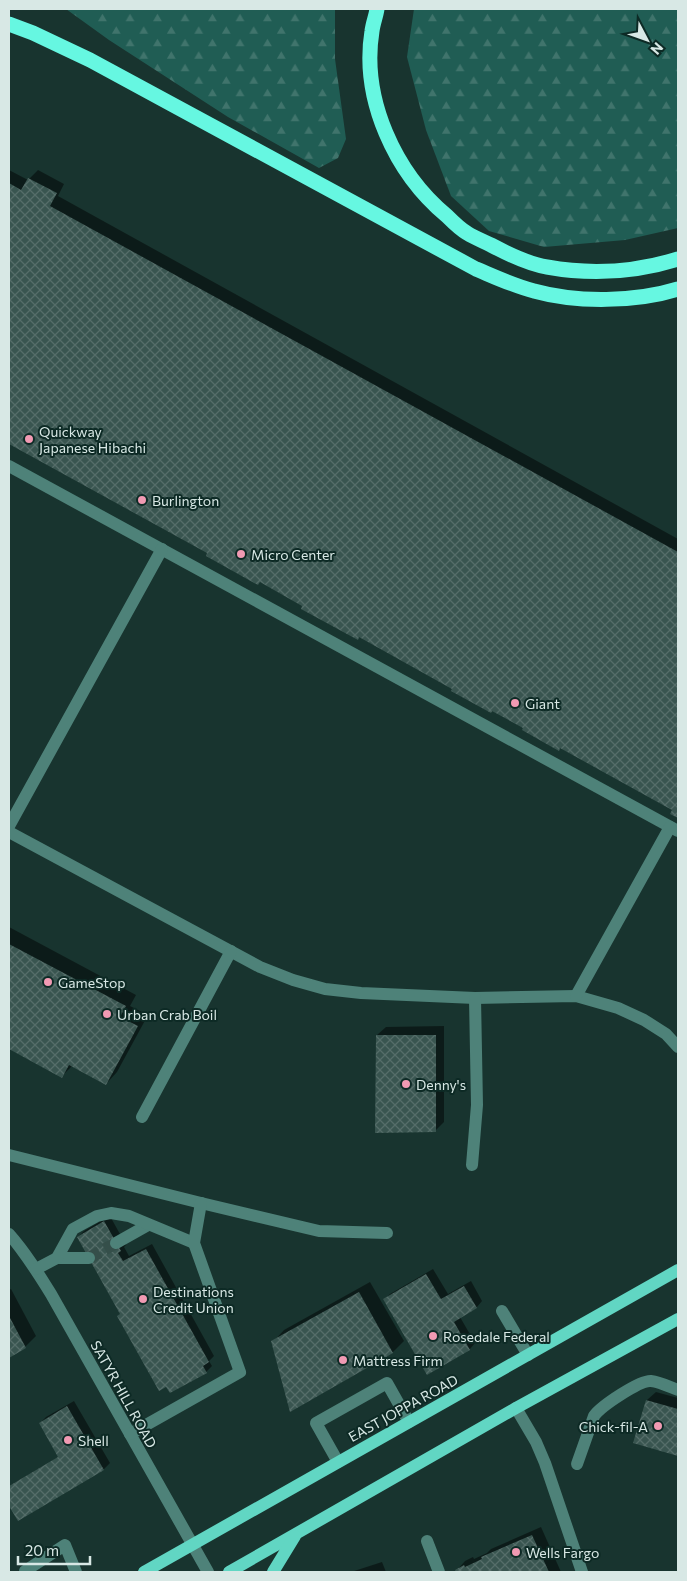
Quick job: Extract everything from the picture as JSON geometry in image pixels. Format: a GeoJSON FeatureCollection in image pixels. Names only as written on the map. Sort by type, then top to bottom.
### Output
{"type":"FeatureCollection","features":[{"type":"Feature","properties":{"kind":"highway"},"geometry":{"type":"LineString","coordinates":[[377,9],[372,31],[370,65],[376,102],[386,134],[401,163],[420,190],[439,210],[466,233],[508,254],[545,267],[579,271],[631,270],[678,259]]}},
{"type":"Feature","properties":{"kind":"highway"},"geometry":{"type":"LineString","coordinates":[[9,24],[33,32],[90,60],[476,269],[504,281],[535,292],[590,299],[624,299],[678,289]]}},
{"type":"Feature","properties":{"kind":"main road","name":"EAST JOPPA ROAD"},"geometry":{"type":"LineString","coordinates":[[144,1572],[678,1270]]}},
{"type":"Feature","properties":{"kind":"main road"},"geometry":{"type":"LineString","coordinates":[[229,1572],[516,1408],[678,1319]]}},
{"type":"Feature","properties":{"kind":"main road"},"geometry":{"type":"LineString","coordinates":[[273,1572],[297,1534]]}},
{"type":"Feature","properties":{"kind":"street"},"geometry":{"type":"LineString","coordinates":[[9,466],[674,829],[576,996]]}},
{"type":"Feature","properties":{"kind":"street"},"geometry":{"type":"LineString","coordinates":[[9,826],[162,549]]}},
{"type":"Feature","properties":{"kind":"street"},"geometry":{"type":"LineString","coordinates":[[9,832],[260,967],[293,980],[325,989],[361,993],[476,998],[576,996],[618,1008],[644,1020],[666,1034],[678,1048]]}},
{"type":"Feature","properties":{"kind":"street"},"geometry":{"type":"LineString","coordinates":[[142,1117],[230,951]]}},
{"type":"Feature","properties":{"kind":"street"},"geometry":{"type":"LineString","coordinates":[[472,1165],[477,1105],[476,998]]}},
{"type":"Feature","properties":{"kind":"street"},"geometry":{"type":"LineString","coordinates":[[9,1155],[319,1231],[387,1233]]}},
{"type":"Feature","properties":{"kind":"street"},"geometry":{"type":"LineString","coordinates":[[130,1434],[240,1372],[194,1243],[201,1203]]}},
{"type":"Feature","properties":{"kind":"street"},"geometry":{"type":"LineString","coordinates":[[57,1258],[73,1229],[97,1216],[111,1213],[129,1216],[194,1243]]}},
{"type":"Feature","properties":{"kind":"street"},"geometry":{"type":"LineString","coordinates":[[116,1243],[148,1225]]}},
{"type":"Feature","properties":{"kind":"street","name":"SATYR HILL ROAD"},"geometry":{"type":"LineString","coordinates":[[9,1234],[36,1269],[208,1572]]}},
{"type":"Feature","properties":{"kind":"street"},"geometry":{"type":"LineString","coordinates":[[36,1269],[57,1258],[89,1258]]}},
{"type":"Feature","properties":{"kind":"street"},"geometry":{"type":"LineString","coordinates":[[662,1280],[678,1263]]}},
{"type":"Feature","properties":{"kind":"street"},"geometry":{"type":"LineString","coordinates":[[502,1311],[528,1355]]}},
{"type":"Feature","properties":{"kind":"street"},"geometry":{"type":"LineString","coordinates":[[577,1464],[594,1416],[604,1405],[644,1382],[652,1382],[678,1390]]}},
{"type":"Feature","properties":{"kind":"street"},"geometry":{"type":"LineString","coordinates":[[338,1462],[316,1423],[386,1383],[409,1422]]}},
{"type":"Feature","properties":{"kind":"street"},"geometry":{"type":"LineString","coordinates":[[516,1408],[536,1442],[545,1463],[582,1572]]}},
{"type":"Feature","properties":{"kind":"street"},"geometry":{"type":"LineString","coordinates":[[427,1541],[439,1572]]}},
{"type":"Feature","properties":{"kind":"street"},"geometry":{"type":"LineString","coordinates":[[25,1571],[65,1545],[76,1572]]}},
{"type":"Feature","properties":{"kind":"green space"},"geometry":{"type":"Polygon","coordinates":[[[66,9],[335,9],[335,59],[346,139],[338,158],[319,168],[228,117],[109,40],[66,9]]]}},
{"type":"Feature","properties":{"kind":"green space"},"geometry":{"type":"Polygon","coordinates":[[[414,9],[678,9],[678,228],[625,240],[544,247],[489,231],[451,196],[426,130],[407,57],[414,9]]]}},
{"type":"Feature","properties":{"kind":"building"},"geometry":{"type":"Polygon","coordinates":[[[28,178],[57,193],[50,206],[678,552],[678,818],[670,814],[672,810],[560,748],[559,751],[522,730],[523,728],[451,691],[452,689],[359,637],[358,640],[301,609],[302,606],[260,582],[258,585],[206,556],[207,553],[9,444],[9,183],[21,190],[28,178]]]}},
{"type":"Feature","properties":{"kind":"building"},"geometry":{"type":"Polygon","coordinates":[[[9,944],[126,1006],[120,1017],[138,1026],[106,1085],[69,1065],[62,1078],[9,1049],[9,944]]]}},
{"type":"Feature","properties":{"kind":"building","name":"Denny's"},"geometry":{"type":"Polygon","coordinates":[[[376,1035],[436,1035],[436,1132],[375,1133],[376,1035]]]}},
{"type":"Feature","properties":{"kind":"building","name":"Destinations Credit Union"},"geometry":{"type":"Polygon","coordinates":[[[104,1221],[121,1251],[118,1253],[123,1261],[146,1249],[209,1362],[203,1366],[207,1373],[170,1393],[166,1387],[159,1391],[117,1316],[120,1314],[77,1237],[104,1221]]]}},
{"type":"Feature","properties":{"kind":"building","name":"Rosedale Federal"},"geometry":{"type":"Polygon","coordinates":[[[426,1274],[441,1299],[464,1286],[477,1308],[454,1322],[470,1350],[427,1375],[383,1299],[426,1274]]]}},
{"type":"Feature","properties":{"kind":"building"},"geometry":{"type":"Polygon","coordinates":[[[359,1292],[393,1353],[290,1412],[271,1341],[359,1292]]]}},
{"type":"Feature","properties":{"kind":"building"},"geometry":{"type":"Polygon","coordinates":[[[9,1316],[26,1348],[9,1358],[9,1316]]]}},
{"type":"Feature","properties":{"kind":"building","name":"Chick-fil-A"},"geometry":{"type":"Polygon","coordinates":[[[646,1400],[678,1409],[678,1456],[633,1443],[646,1400]]]}},
{"type":"Feature","properties":{"kind":"building"},"geometry":{"type":"Polygon","coordinates":[[[67,1406],[104,1470],[18,1521],[9,1506],[9,1486],[58,1457],[39,1423],[67,1406]]]}},
{"type":"Feature","properties":{"kind":"building","name":"Wells Fargo"},"geometry":{"type":"Polygon","coordinates":[[[532,1535],[549,1572],[456,1572],[455,1570],[464,1565],[465,1567],[482,1559],[481,1557],[532,1535]]]}},
{"type":"Feature","properties":{"kind":"tunnel"},"geometry":{"type":"LineString","coordinates":[[89,1258],[116,1243]]}},
{"type":"Feature","properties":{"kind":"place","name":"Quickway Japanese Hibachi"},"geometry":{"type":"Point","coordinates":[29,439]}},
{"type":"Feature","properties":{"kind":"place","name":"Burlington"},"geometry":{"type":"Point","coordinates":[142,500]}},
{"type":"Feature","properties":{"kind":"place","name":"Micro Center"},"geometry":{"type":"Point","coordinates":[241,554]}},
{"type":"Feature","properties":{"kind":"place","name":"Giant"},"geometry":{"type":"Point","coordinates":[515,703]}},
{"type":"Feature","properties":{"kind":"place","name":"GameStop"},"geometry":{"type":"Point","coordinates":[48,982]}},
{"type":"Feature","properties":{"kind":"place","name":"Urban Crab Boil"},"geometry":{"type":"Point","coordinates":[107,1014]}},
{"type":"Feature","properties":{"kind":"place","name":"Denny's"},"geometry":{"type":"Point","coordinates":[406,1084]}},
{"type":"Feature","properties":{"kind":"place","name":"Destinations Credit Union"},"geometry":{"type":"Point","coordinates":[143,1299]}},
{"type":"Feature","properties":{"kind":"place","name":"Rosedale Federal"},"geometry":{"type":"Point","coordinates":[433,1336]}},
{"type":"Feature","properties":{"kind":"place","name":"Mattress Firm"},"geometry":{"type":"Point","coordinates":[343,1360]}},
{"type":"Feature","properties":{"kind":"place","name":"Chick-fil-A"},"geometry":{"type":"Point","coordinates":[658,1426]}},
{"type":"Feature","properties":{"kind":"place","name":"Shell"},"geometry":{"type":"Point","coordinates":[68,1440]}},
{"type":"Feature","properties":{"kind":"place","name":"Wells Fargo"},"geometry":{"type":"Point","coordinates":[516,1552]}}]}
